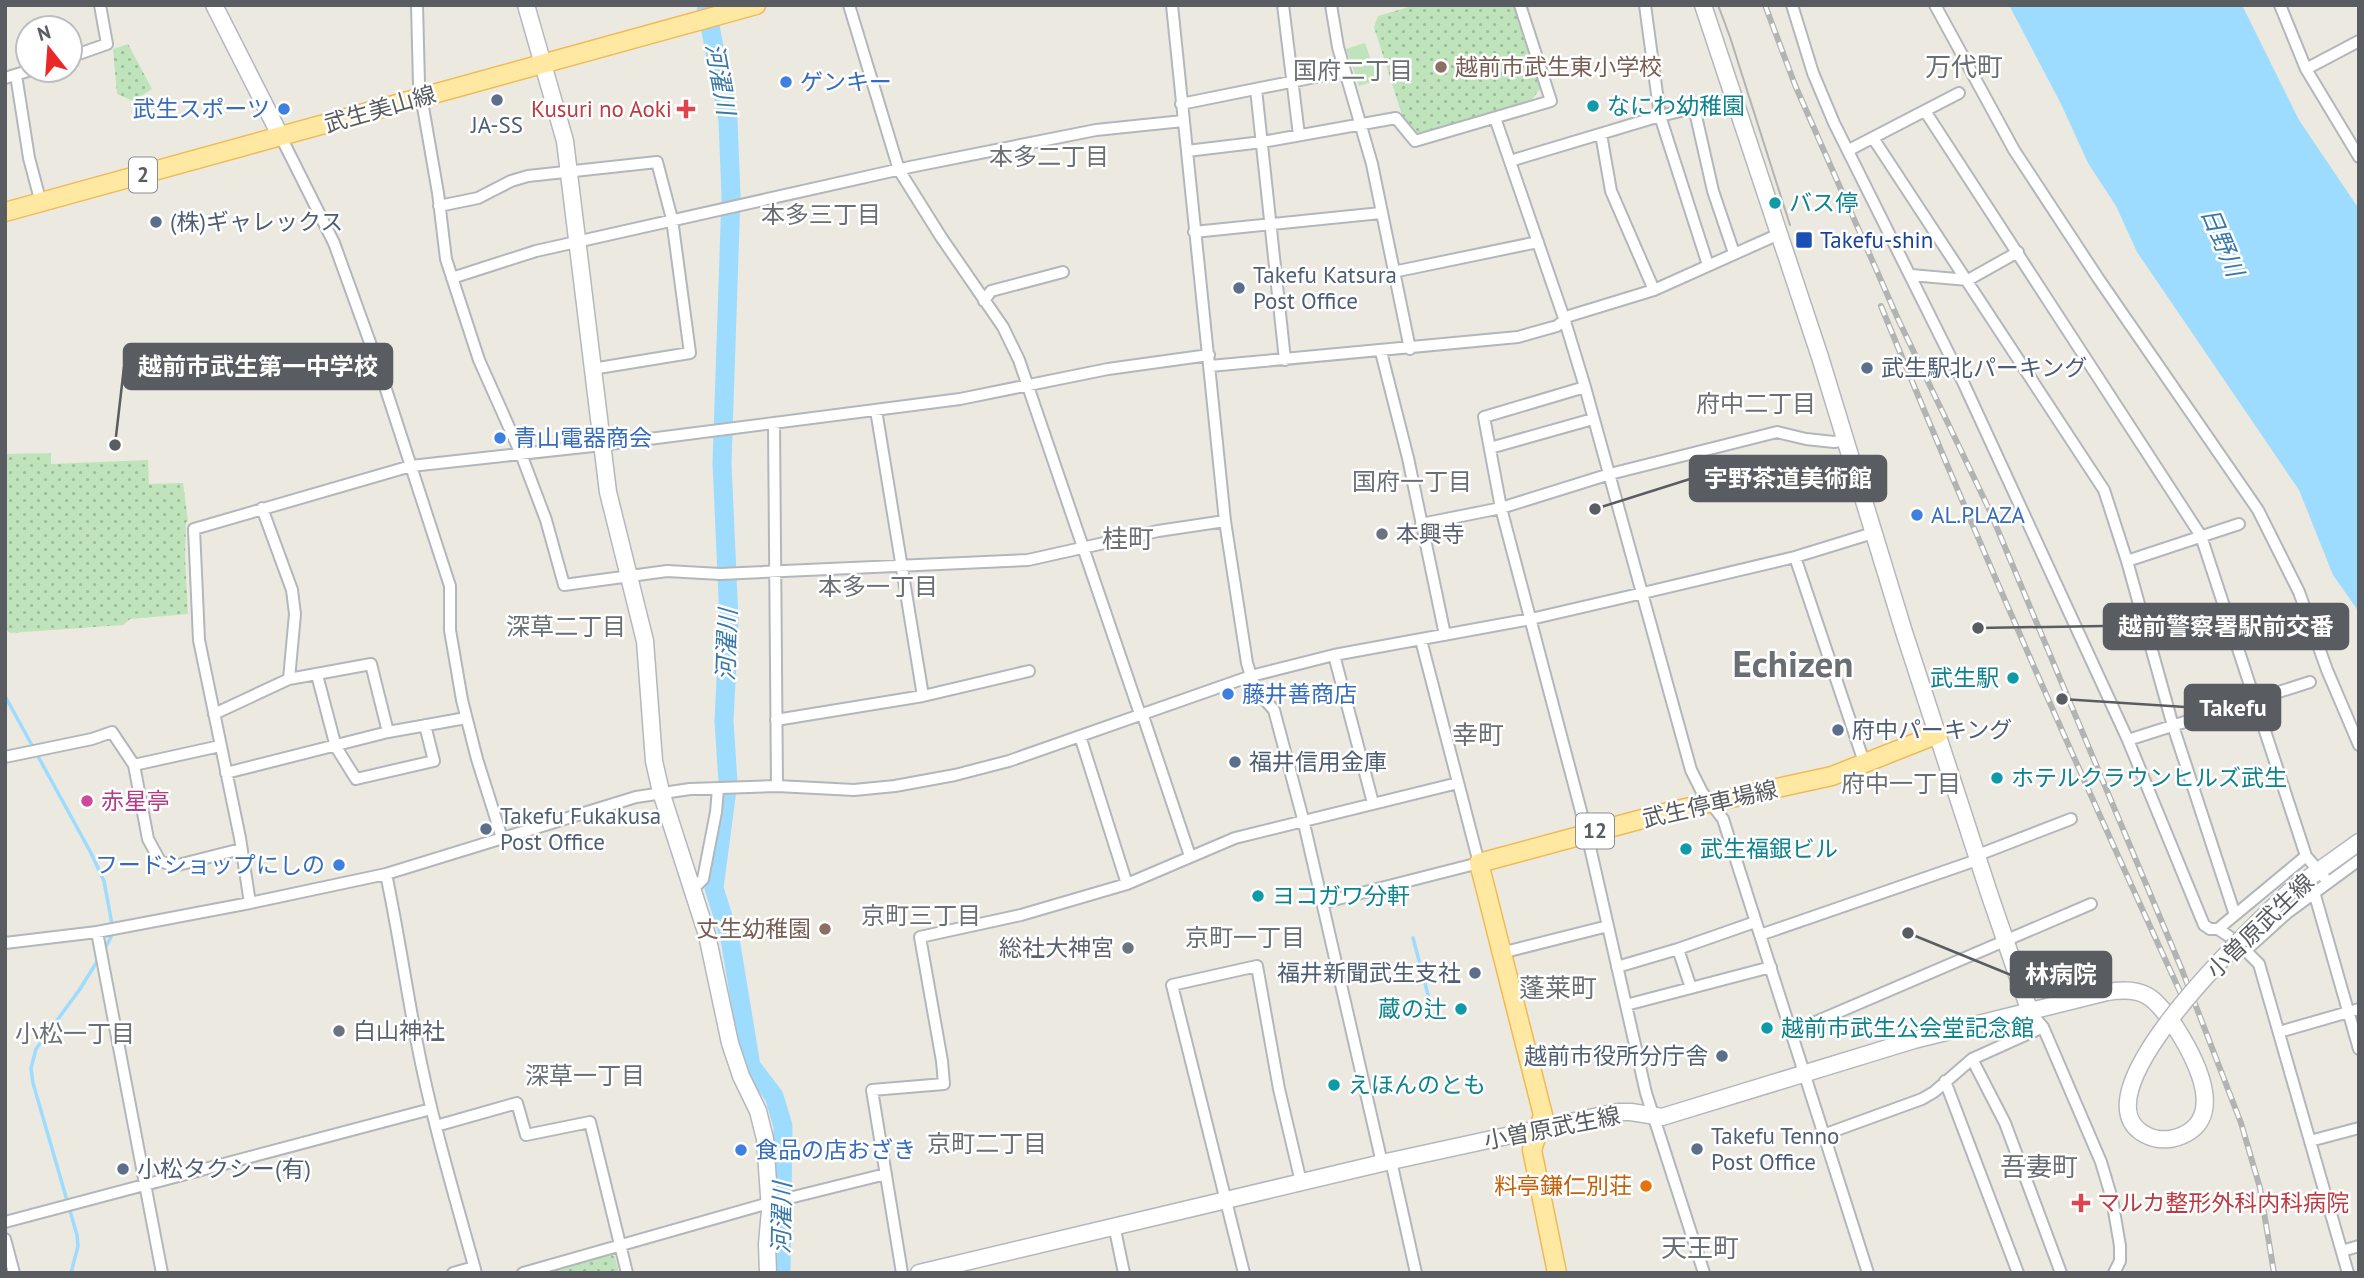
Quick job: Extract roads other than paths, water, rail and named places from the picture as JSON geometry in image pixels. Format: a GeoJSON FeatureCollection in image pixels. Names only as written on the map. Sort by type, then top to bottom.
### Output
{"type":"FeatureCollection","features":[{"type":"Feature","properties":{"kind":"main road"},"geometry":{"type":"LineString","coordinates":[[214,5],[281,137]]}},
{"type":"Feature","properties":{"kind":"main road"},"geometry":{"type":"LineString","coordinates":[[526,5],[565,141],[608,492],[645,641],[654,761],[661,792],[706,935],[730,1043],[741,1076],[758,1111],[765,1139],[769,1203],[768,1273]]}},
{"type":"Feature","properties":{"kind":"main road","name":"武生美山線"},"geometry":{"type":"LineString","coordinates":[[5,212],[755,5]]}},
{"type":"Feature","properties":{"kind":"main road"},"geometry":{"type":"LineString","coordinates":[[1703,5],[2030,1012]]}},
{"type":"Feature","properties":{"kind":"main road","name":"武生停車場線"},"geometry":{"type":"LineString","coordinates":[[1479,863],[1712,803],[1832,776],[1866,765],[1938,734]]}},
{"type":"Feature","properties":{"kind":"main road","name":"小曽原武生線"},"geometry":{"type":"LineString","coordinates":[[919,1273],[1225,1199],[1623,1111],[1654,1118],[1662,1117],[1914,1040],[2127,989],[2142,992],[2154,1000],[2174,1025],[2185,1041],[2199,1073],[2204,1093],[2204,1114],[2198,1125],[2185,1135],[2168,1139],[2152,1138],[2138,1129],[2129,1115],[2128,1098],[2135,1072],[2178,1007],[2240,939],[2289,892],[2323,877],[2359,842]]}},
{"type":"Feature","properties":{"kind":"main road"},"geometry":{"type":"LineString","coordinates":[[1479,863],[1543,1115],[1532,1150],[1556,1273]]}},
{"type":"Feature","properties":{"kind":"street"},"geometry":{"type":"LineString","coordinates":[[84,52],[107,44],[100,5]]}},
{"type":"Feature","properties":{"kind":"street"},"geometry":{"type":"LineString","coordinates":[[417,5],[421,97],[446,259],[479,360],[521,454],[546,520],[564,585],[667,571],[720,574],[1028,560],[1158,531],[1225,521]]}},
{"type":"Feature","properties":{"kind":"street"},"geometry":{"type":"LineString","coordinates":[[849,5],[899,170],[1003,327],[1027,384],[1190,856]]}},
{"type":"Feature","properties":{"kind":"street"},"geometry":{"type":"LineString","coordinates":[[1172,5],[1225,521],[1237,608],[1255,690],[1274,710],[1416,1273]]}},
{"type":"Feature","properties":{"kind":"street"},"geometry":{"type":"LineString","coordinates":[[1283,5],[1299,135]]}},
{"type":"Feature","properties":{"kind":"street"},"geometry":{"type":"LineString","coordinates":[[1331,5],[1338,47],[1361,125],[1410,349]]}},
{"type":"Feature","properties":{"kind":"street"},"geometry":{"type":"LineString","coordinates":[[1187,151],[1262,142],[1395,118],[1415,141],[1551,101],[1520,5]]}},
{"type":"Feature","properties":{"kind":"street"},"geometry":{"type":"LineString","coordinates":[[1645,5],[1660,116],[1708,265]]}},
{"type":"Feature","properties":{"kind":"street"},"geometry":{"type":"LineString","coordinates":[[1792,5],[1813,73],[1911,275],[2128,740],[2204,925],[2210,929],[2218,929],[2236,941],[2259,964],[2348,1273]]}},
{"type":"Feature","properties":{"kind":"street"},"geometry":{"type":"LineString","coordinates":[[1935,5],[2014,150],[2098,278],[2258,510],[2299,592],[2359,746]]}},
{"type":"Feature","properties":{"kind":"street"},"geometry":{"type":"LineString","coordinates":[[2280,5],[2306,69],[2359,158]]}},
{"type":"Feature","properties":{"kind":"street"},"geometry":{"type":"LineString","coordinates":[[2306,69],[2359,41]]}},
{"type":"Feature","properties":{"kind":"street"},"geometry":{"type":"LineString","coordinates":[[1181,104],[1345,71]]}},
{"type":"Feature","properties":{"kind":"street"},"geometry":{"type":"LineString","coordinates":[[11,77],[41,203]]}},
{"type":"Feature","properties":{"kind":"street"},"geometry":{"type":"LineString","coordinates":[[1256,89],[1285,360]]}},
{"type":"Feature","properties":{"kind":"street"},"geometry":{"type":"LineString","coordinates":[[1849,150],[1959,93]]}},
{"type":"Feature","properties":{"kind":"street"},"geometry":{"type":"LineString","coordinates":[[1510,161],[1660,116],[1735,98]]}},
{"type":"Feature","properties":{"kind":"street"},"geometry":{"type":"LineString","coordinates":[[1694,107],[1713,191],[1734,253]]}},
{"type":"Feature","properties":{"kind":"street"},"geometry":{"type":"LineString","coordinates":[[1925,111],[2201,536],[2306,856],[2323,877]]}},
{"type":"Feature","properties":{"kind":"street"},"geometry":{"type":"LineString","coordinates":[[1495,118],[1585,387],[1691,770],[1698,785],[1723,819],[1868,1273]]}},
{"type":"Feature","properties":{"kind":"street"},"geometry":{"type":"LineString","coordinates":[[452,278],[514,257],[672,219],[899,170],[1096,130],[1184,121]]}},
{"type":"Feature","properties":{"kind":"street"},"geometry":{"type":"LineString","coordinates":[[1601,134],[1611,191],[1654,290]]}},
{"type":"Feature","properties":{"kind":"street"},"geometry":{"type":"LineString","coordinates":[[281,137],[334,243],[450,586],[450,631],[466,718],[502,838]]}},
{"type":"Feature","properties":{"kind":"street"},"geometry":{"type":"LineString","coordinates":[[1873,138],[2104,490],[2127,561],[2173,726],[2235,915]]}},
{"type":"Feature","properties":{"kind":"street"},"geometry":{"type":"LineString","coordinates":[[439,206],[478,198],[511,181],[568,171],[657,162],[672,219],[690,353],[592,369]]}},
{"type":"Feature","properties":{"kind":"street"},"geometry":{"type":"LineString","coordinates":[[1194,232],[1381,213]]}},
{"type":"Feature","properties":{"kind":"street"},"geometry":{"type":"LineString","coordinates":[[250,903],[199,640],[194,529],[411,466],[876,410],[989,394],[1108,369],[1210,361],[1285,360],[1518,337],[1557,326],[1564,318],[1654,290],[1779,234]]}},
{"type":"Feature","properties":{"kind":"street"},"geometry":{"type":"LineString","coordinates":[[1393,272],[1538,242]]}},
{"type":"Feature","properties":{"kind":"street"},"geometry":{"type":"LineString","coordinates":[[1911,275],[1968,280],[2018,252]]}},
{"type":"Feature","properties":{"kind":"street"},"geometry":{"type":"LineString","coordinates":[[984,301],[991,291],[1063,272]]}},
{"type":"Feature","properties":{"kind":"street"},"geometry":{"type":"LineString","coordinates":[[1381,352],[1408,458],[1445,635]]}},
{"type":"Feature","properties":{"kind":"street"},"geometry":{"type":"LineString","coordinates":[[1585,387],[1484,417],[1501,508],[1587,834],[1646,1093],[1704,1273]]}},
{"type":"Feature","properties":{"kind":"street"},"geometry":{"type":"LineString","coordinates":[[876,410],[923,696]]}},
{"type":"Feature","properties":{"kind":"street"},"geometry":{"type":"LineString","coordinates":[[1490,448],[1593,419]]}},
{"type":"Feature","properties":{"kind":"street"},"geometry":{"type":"LineString","coordinates":[[774,423],[777,786]]}},
{"type":"Feature","properties":{"kind":"street"},"geometry":{"type":"LineString","coordinates":[[1421,524],[1501,508],[1611,474],[1777,432],[1815,440],[1845,440]]}},
{"type":"Feature","properties":{"kind":"street"},"geometry":{"type":"LineString","coordinates":[[262,508],[292,590],[295,614],[289,679]]}},
{"type":"Feature","properties":{"kind":"street"},"geometry":{"type":"LineString","coordinates":[[2127,561],[2239,524]]}},
{"type":"Feature","properties":{"kind":"street"},"geometry":{"type":"LineString","coordinates":[[5,943],[97,932],[386,874],[636,797],[661,792],[777,786],[853,790],[895,786],[982,769],[1251,676],[1334,655],[1531,619],[1795,557],[1873,533]]}},
{"type":"Feature","properties":{"kind":"street"},"geometry":{"type":"LineString","coordinates":[[1795,557],[1866,765]]}},
{"type":"Feature","properties":{"kind":"street"},"geometry":{"type":"LineString","coordinates":[[1322,903],[1479,863],[1421,640]]}},
{"type":"Feature","properties":{"kind":"street"},"geometry":{"type":"LineString","coordinates":[[1334,655],[1373,803]]}},
{"type":"Feature","properties":{"kind":"street"},"geometry":{"type":"LineString","coordinates":[[214,714],[289,679],[371,664],[388,732]]}},
{"type":"Feature","properties":{"kind":"street"},"geometry":{"type":"LineString","coordinates":[[776,720],[923,696],[1029,671]]}},
{"type":"Feature","properties":{"kind":"street"},"geometry":{"type":"LineString","coordinates":[[317,675],[336,747],[356,779],[435,761],[425,725]]}},
{"type":"Feature","properties":{"kind":"street"},"geometry":{"type":"LineString","coordinates":[[2128,740],[2310,682]]}},
{"type":"Feature","properties":{"kind":"street"},"geometry":{"type":"LineString","coordinates":[[226,773],[388,732],[466,718]]}},
{"type":"Feature","properties":{"kind":"street"},"geometry":{"type":"LineString","coordinates":[[5,757],[45,750],[113,732],[134,765],[148,839],[160,861],[174,866],[241,849]]}},
{"type":"Feature","properties":{"kind":"street"},"geometry":{"type":"LineString","coordinates":[[1080,736],[1127,884]]}},
{"type":"Feature","properties":{"kind":"street"},"geometry":{"type":"LineString","coordinates":[[134,765],[220,746]]}},
{"type":"Feature","properties":{"kind":"street"},"geometry":{"type":"LineString","coordinates":[[902,1273],[872,1090],[944,1084],[920,937],[1021,915],[1127,884],[1235,838],[1303,819],[1458,783]]}},
{"type":"Feature","properties":{"kind":"street"},"geometry":{"type":"LineString","coordinates":[[692,889],[703,879],[718,789]]}},
{"type":"Feature","properties":{"kind":"street"},"geometry":{"type":"LineString","coordinates":[[1760,935],[1979,857],[2071,819]]}},
{"type":"Feature","properties":{"kind":"street"},"geometry":{"type":"LineString","coordinates":[[2218,929],[2306,856]]}},
{"type":"Feature","properties":{"kind":"street"},"geometry":{"type":"LineString","coordinates":[[2245,951],[2314,892],[2323,877],[2359,860]]}},
{"type":"Feature","properties":{"kind":"street"},"geometry":{"type":"LineString","coordinates":[[386,874],[431,1110],[475,1270],[453,1273]]}},
{"type":"Feature","properties":{"kind":"street"},"geometry":{"type":"LineString","coordinates":[[2314,892],[2353,1011],[2359,1049]]}},
{"type":"Feature","properties":{"kind":"street"},"geometry":{"type":"LineString","coordinates":[[1792,1032],[2091,904]]}},
{"type":"Feature","properties":{"kind":"street"},"geometry":{"type":"LineString","coordinates":[[1617,967],[1755,922]]}},
{"type":"Feature","properties":{"kind":"street"},"geometry":{"type":"LineString","coordinates":[[1501,953],[1608,926]]}},
{"type":"Feature","properties":{"kind":"street"},"geometry":{"type":"LineString","coordinates":[[97,932],[162,1273]]}},
{"type":"Feature","properties":{"kind":"street"},"geometry":{"type":"LineString","coordinates":[[1678,949],[1691,988]]}},
{"type":"Feature","properties":{"kind":"street"},"geometry":{"type":"LineString","coordinates":[[1244,1273],[1172,985],[1257,966],[1279,1089],[1301,1182]]}},
{"type":"Feature","properties":{"kind":"street"},"geometry":{"type":"LineString","coordinates":[[1626,1005],[1771,967]]}},
{"type":"Feature","properties":{"kind":"street"},"geometry":{"type":"LineString","coordinates":[[2279,1032],[2353,1011]]}},
{"type":"Feature","properties":{"kind":"street"},"geometry":{"type":"LineString","coordinates":[[2030,1012],[2043,1027],[2101,1162],[2112,1199],[2120,1246],[2120,1261],[2114,1273]]}},
{"type":"Feature","properties":{"kind":"street"},"geometry":{"type":"LineString","coordinates":[[1823,1135],[1922,1099],[1972,1059],[2043,1027]]}},
{"type":"Feature","properties":{"kind":"street"},"geometry":{"type":"LineString","coordinates":[[1972,1059],[2009,1134],[2061,1273]]}},
{"type":"Feature","properties":{"kind":"street"},"geometry":{"type":"LineString","coordinates":[[1945,1081],[2018,1273]]}},
{"type":"Feature","properties":{"kind":"street"},"geometry":{"type":"LineString","coordinates":[[436,1126],[517,1103],[526,1135],[590,1122],[627,1273]]}},
{"type":"Feature","properties":{"kind":"street"},"geometry":{"type":"LineString","coordinates":[[5,1222],[431,1110]]}},
{"type":"Feature","properties":{"kind":"street"},"geometry":{"type":"LineString","coordinates":[[2310,1142],[2359,1128]]}},
{"type":"Feature","properties":{"kind":"street"},"geometry":{"type":"LineString","coordinates":[[523,1273],[769,1203],[886,1174]]}},
{"type":"Feature","properties":{"kind":"street"},"geometry":{"type":"LineString","coordinates":[[1114,1225],[1124,1273]]}},
{"type":"Feature","properties":{"kind":"street"},"geometry":{"type":"LineString","coordinates":[[5,1239],[14,1273]]}},
{"type":"Feature","properties":{"kind":"street"},"geometry":{"type":"LineString","coordinates":[[2342,1251],[2359,1246]]}},
{"type":"Feature","properties":{"kind":"water","name":"日野川"},"geometry":{"type":"Polygon","coordinates":[[[2009,5],[2242,5],[2299,120],[2359,209],[2359,612],[2333,575],[2299,490],[2137,252],[2116,206],[2088,163],[2061,104],[2009,5]]]}},
{"type":"Feature","properties":{"kind":"waterway","name":"河濯川"},"geometry":{"type":"LineString","coordinates":[[706,5],[728,120],[731,196],[722,463],[729,620],[724,721],[728,782],[714,888],[730,939],[751,1066],[774,1096],[783,1126],[781,1273]]}},
{"type":"Feature","properties":{"kind":"waterway"},"geometry":{"type":"LineString","coordinates":[[5,696],[104,881],[112,924],[111,937],[104,950]]}},
{"type":"Feature","properties":{"kind":"waterway"},"geometry":{"type":"LineString","coordinates":[[1413,938],[1431,1006]]}},
{"type":"Feature","properties":{"kind":"waterway"},"geometry":{"type":"LineString","coordinates":[[71,1273],[78,1246],[77,1235],[31,1068],[36,1049],[98,960]]}},
{"type":"Feature","properties":{"kind":"tram line"},"geometry":{"type":"LineString","coordinates":[[1718,5],[1790,225]]}},
{"type":"Feature","properties":{"kind":"railway"},"geometry":{"type":"LineString","coordinates":[[1765,5],[1795,85],[1898,319],[1989,509],[2182,970],[2241,1123],[2260,1188],[2274,1273]]}},
{"type":"Feature","properties":{"kind":"railway"},"geometry":{"type":"LineString","coordinates":[[1881,306],[2028,652],[2182,996]]}},
{"type":"Feature","properties":{"kind":"place","name":"越前市武生東小学校"},"geometry":{"type":"Point","coordinates":[1441,67]}},
{"type":"Feature","properties":{"kind":"place","name":"ゲンキー"},"geometry":{"type":"Point","coordinates":[786,82]}},
{"type":"Feature","properties":{"kind":"place","name":"JA-SS"},"geometry":{"type":"Point","coordinates":[497,100]}},
{"type":"Feature","properties":{"kind":"place","name":"なにわ幼稚園"},"geometry":{"type":"Point","coordinates":[1593,106]}},
{"type":"Feature","properties":{"kind":"place","name":"武生スポーツ"},"geometry":{"type":"Point","coordinates":[284,109]}},
{"type":"Feature","properties":{"kind":"place","name":"Kusuri no Aoki"},"geometry":{"type":"Point","coordinates":[686,109]}},
{"type":"Feature","properties":{"kind":"place","name":"バス停"},"geometry":{"type":"Point","coordinates":[1775,203]}},
{"type":"Feature","properties":{"kind":"place","name":"(株)ギャレックス"},"geometry":{"type":"Point","coordinates":[156,222]}},
{"type":"Feature","properties":{"kind":"place","name":"Takefu-shin"},"geometry":{"type":"Point","coordinates":[1804,240]}},
{"type":"Feature","properties":{"kind":"place","name":"Takefu Katsura Post Office"},"geometry":{"type":"Point","coordinates":[1239,288]}},
{"type":"Feature","properties":{"kind":"place","name":"武生駅北パーキング"},"geometry":{"type":"Point","coordinates":[1867,368]}},
{"type":"Feature","properties":{"kind":"place","name":"青山電器商会"},"geometry":{"type":"Point","coordinates":[500,438]}},
{"type":"Feature","properties":{"kind":"place","name":"越前市武生第一中学校"},"geometry":{"type":"Point","coordinates":[115,445]}},
{"type":"Feature","properties":{"kind":"place","name":"宇野茶道美術館"},"geometry":{"type":"Point","coordinates":[1595,509]}},
{"type":"Feature","properties":{"kind":"place","name":"AL.PLAZA"},"geometry":{"type":"Point","coordinates":[1917,515]}},
{"type":"Feature","properties":{"kind":"place","name":"本興寺"},"geometry":{"type":"Point","coordinates":[1382,534]}},
{"type":"Feature","properties":{"kind":"place","name":"越前警察署駅前交番"},"geometry":{"type":"Point","coordinates":[1978,628]}},
{"type":"Feature","properties":{"kind":"place","name":"武生駅"},"geometry":{"type":"Point","coordinates":[2013,678]}},
{"type":"Feature","properties":{"kind":"place","name":"藤井善商店"},"geometry":{"type":"Point","coordinates":[1228,694]}},
{"type":"Feature","properties":{"kind":"place","name":"Takefu"},"geometry":{"type":"Point","coordinates":[2062,699]}},
{"type":"Feature","properties":{"kind":"place","name":"府中パーキング"},"geometry":{"type":"Point","coordinates":[1838,730]}},
{"type":"Feature","properties":{"kind":"place","name":"福井信用金庫"},"geometry":{"type":"Point","coordinates":[1235,762]}},
{"type":"Feature","properties":{"kind":"place","name":"ホテルクラウンヒルズ武生"},"geometry":{"type":"Point","coordinates":[1997,778]}},
{"type":"Feature","properties":{"kind":"place","name":"赤星亭"},"geometry":{"type":"Point","coordinates":[87,801]}},
{"type":"Feature","properties":{"kind":"place","name":"Takefu Fukakusa Post Office"},"geometry":{"type":"Point","coordinates":[486,829]}},
{"type":"Feature","properties":{"kind":"place","name":"武生福銀ビル"},"geometry":{"type":"Point","coordinates":[1686,849]}},
{"type":"Feature","properties":{"kind":"place","name":"フードショップにしの"},"geometry":{"type":"Point","coordinates":[339,865]}},
{"type":"Feature","properties":{"kind":"place","name":"ヨコガワ分軒"},"geometry":{"type":"Point","coordinates":[1258,896]}},
{"type":"Feature","properties":{"kind":"place","name":"丈生幼稚園"},"geometry":{"type":"Point","coordinates":[825,929]}},
{"type":"Feature","properties":{"kind":"place","name":"林病院"},"geometry":{"type":"Point","coordinates":[1908,933]}},
{"type":"Feature","properties":{"kind":"place","name":"総社大神宮"},"geometry":{"type":"Point","coordinates":[1128,948]}},
{"type":"Feature","properties":{"kind":"place","name":"福井新聞武生支社"},"geometry":{"type":"Point","coordinates":[1475,973]}},
{"type":"Feature","properties":{"kind":"place","name":"蔵の辻"},"geometry":{"type":"Point","coordinates":[1461,1009]}},
{"type":"Feature","properties":{"kind":"place","name":"越前市武生公会堂記念館"},"geometry":{"type":"Point","coordinates":[1767,1028]}},
{"type":"Feature","properties":{"kind":"place","name":"白山神社"},"geometry":{"type":"Point","coordinates":[339,1031]}},
{"type":"Feature","properties":{"kind":"place","name":"越前市役所分庁舎"},"geometry":{"type":"Point","coordinates":[1722,1056]}},
{"type":"Feature","properties":{"kind":"place","name":"えほんのとも"},"geometry":{"type":"Point","coordinates":[1334,1085]}},
{"type":"Feature","properties":{"kind":"place","name":"Takefu Tenno Post Office"},"geometry":{"type":"Point","coordinates":[1697,1149]}},
{"type":"Feature","properties":{"kind":"place","name":"食品の店おざき"},"geometry":{"type":"Point","coordinates":[741,1150]}},
{"type":"Feature","properties":{"kind":"place","name":"小松タクシー(有)"},"geometry":{"type":"Point","coordinates":[123,1169]}},
{"type":"Feature","properties":{"kind":"place","name":"料亭鎌仁別荘"},"geometry":{"type":"Point","coordinates":[1646,1186]}},
{"type":"Feature","properties":{"kind":"place","name":"マルカ整形外科内科病院"},"geometry":{"type":"Point","coordinates":[2081,1203]}},
{"type":"Feature","properties":{"kind":"district","name":"万代町"},"geometry":{"type":"Point","coordinates":[1964,67]}},
{"type":"Feature","properties":{"kind":"district","name":"国府二丁目"},"geometry":{"type":"Point","coordinates":[1353,71]}},
{"type":"Feature","properties":{"kind":"district","name":"本多二丁目"},"geometry":{"type":"Point","coordinates":[1049,157]}},
{"type":"Feature","properties":{"kind":"district","name":"本多三丁目"},"geometry":{"type":"Point","coordinates":[821,215]}},
{"type":"Feature","properties":{"kind":"district","name":"府中二丁目"},"geometry":{"type":"Point","coordinates":[1756,404]}},
{"type":"Feature","properties":{"kind":"district","name":"国府一丁目"},"geometry":{"type":"Point","coordinates":[1412,482]}},
{"type":"Feature","properties":{"kind":"district","name":"桂町"},"geometry":{"type":"Point","coordinates":[1128,539]}},
{"type":"Feature","properties":{"kind":"district","name":"本多一丁目"},"geometry":{"type":"Point","coordinates":[878,587]}},
{"type":"Feature","properties":{"kind":"district","name":"深草二丁目"},"geometry":{"type":"Point","coordinates":[566,627]}},
{"type":"Feature","properties":{"kind":"district","name":"Echizen"},"geometry":{"type":"Point","coordinates":[1793,664]}},
{"type":"Feature","properties":{"kind":"district","name":"幸町"},"geometry":{"type":"Point","coordinates":[1478,735]}},
{"type":"Feature","properties":{"kind":"district","name":"府中一丁目"},"geometry":{"type":"Point","coordinates":[1901,784]}},
{"type":"Feature","properties":{"kind":"district","name":"京町三丁目"},"geometry":{"type":"Point","coordinates":[921,916]}},
{"type":"Feature","properties":{"kind":"district","name":"京町一丁目"},"geometry":{"type":"Point","coordinates":[1245,938]}},
{"type":"Feature","properties":{"kind":"district","name":"蓬莱町"},"geometry":{"type":"Point","coordinates":[1558,988]}},
{"type":"Feature","properties":{"kind":"district","name":"小松一丁目"},"geometry":{"type":"Point","coordinates":[75,1034]}},
{"type":"Feature","properties":{"kind":"district","name":"深草一丁目"},"geometry":{"type":"Point","coordinates":[585,1076]}},
{"type":"Feature","properties":{"kind":"district","name":"京町二丁目"},"geometry":{"type":"Point","coordinates":[987,1144]}},
{"type":"Feature","properties":{"kind":"district","name":"吾妻町"},"geometry":{"type":"Point","coordinates":[2039,1167]}},
{"type":"Feature","properties":{"kind":"district","name":"天王町"},"geometry":{"type":"Point","coordinates":[1700,1248]}}]}
